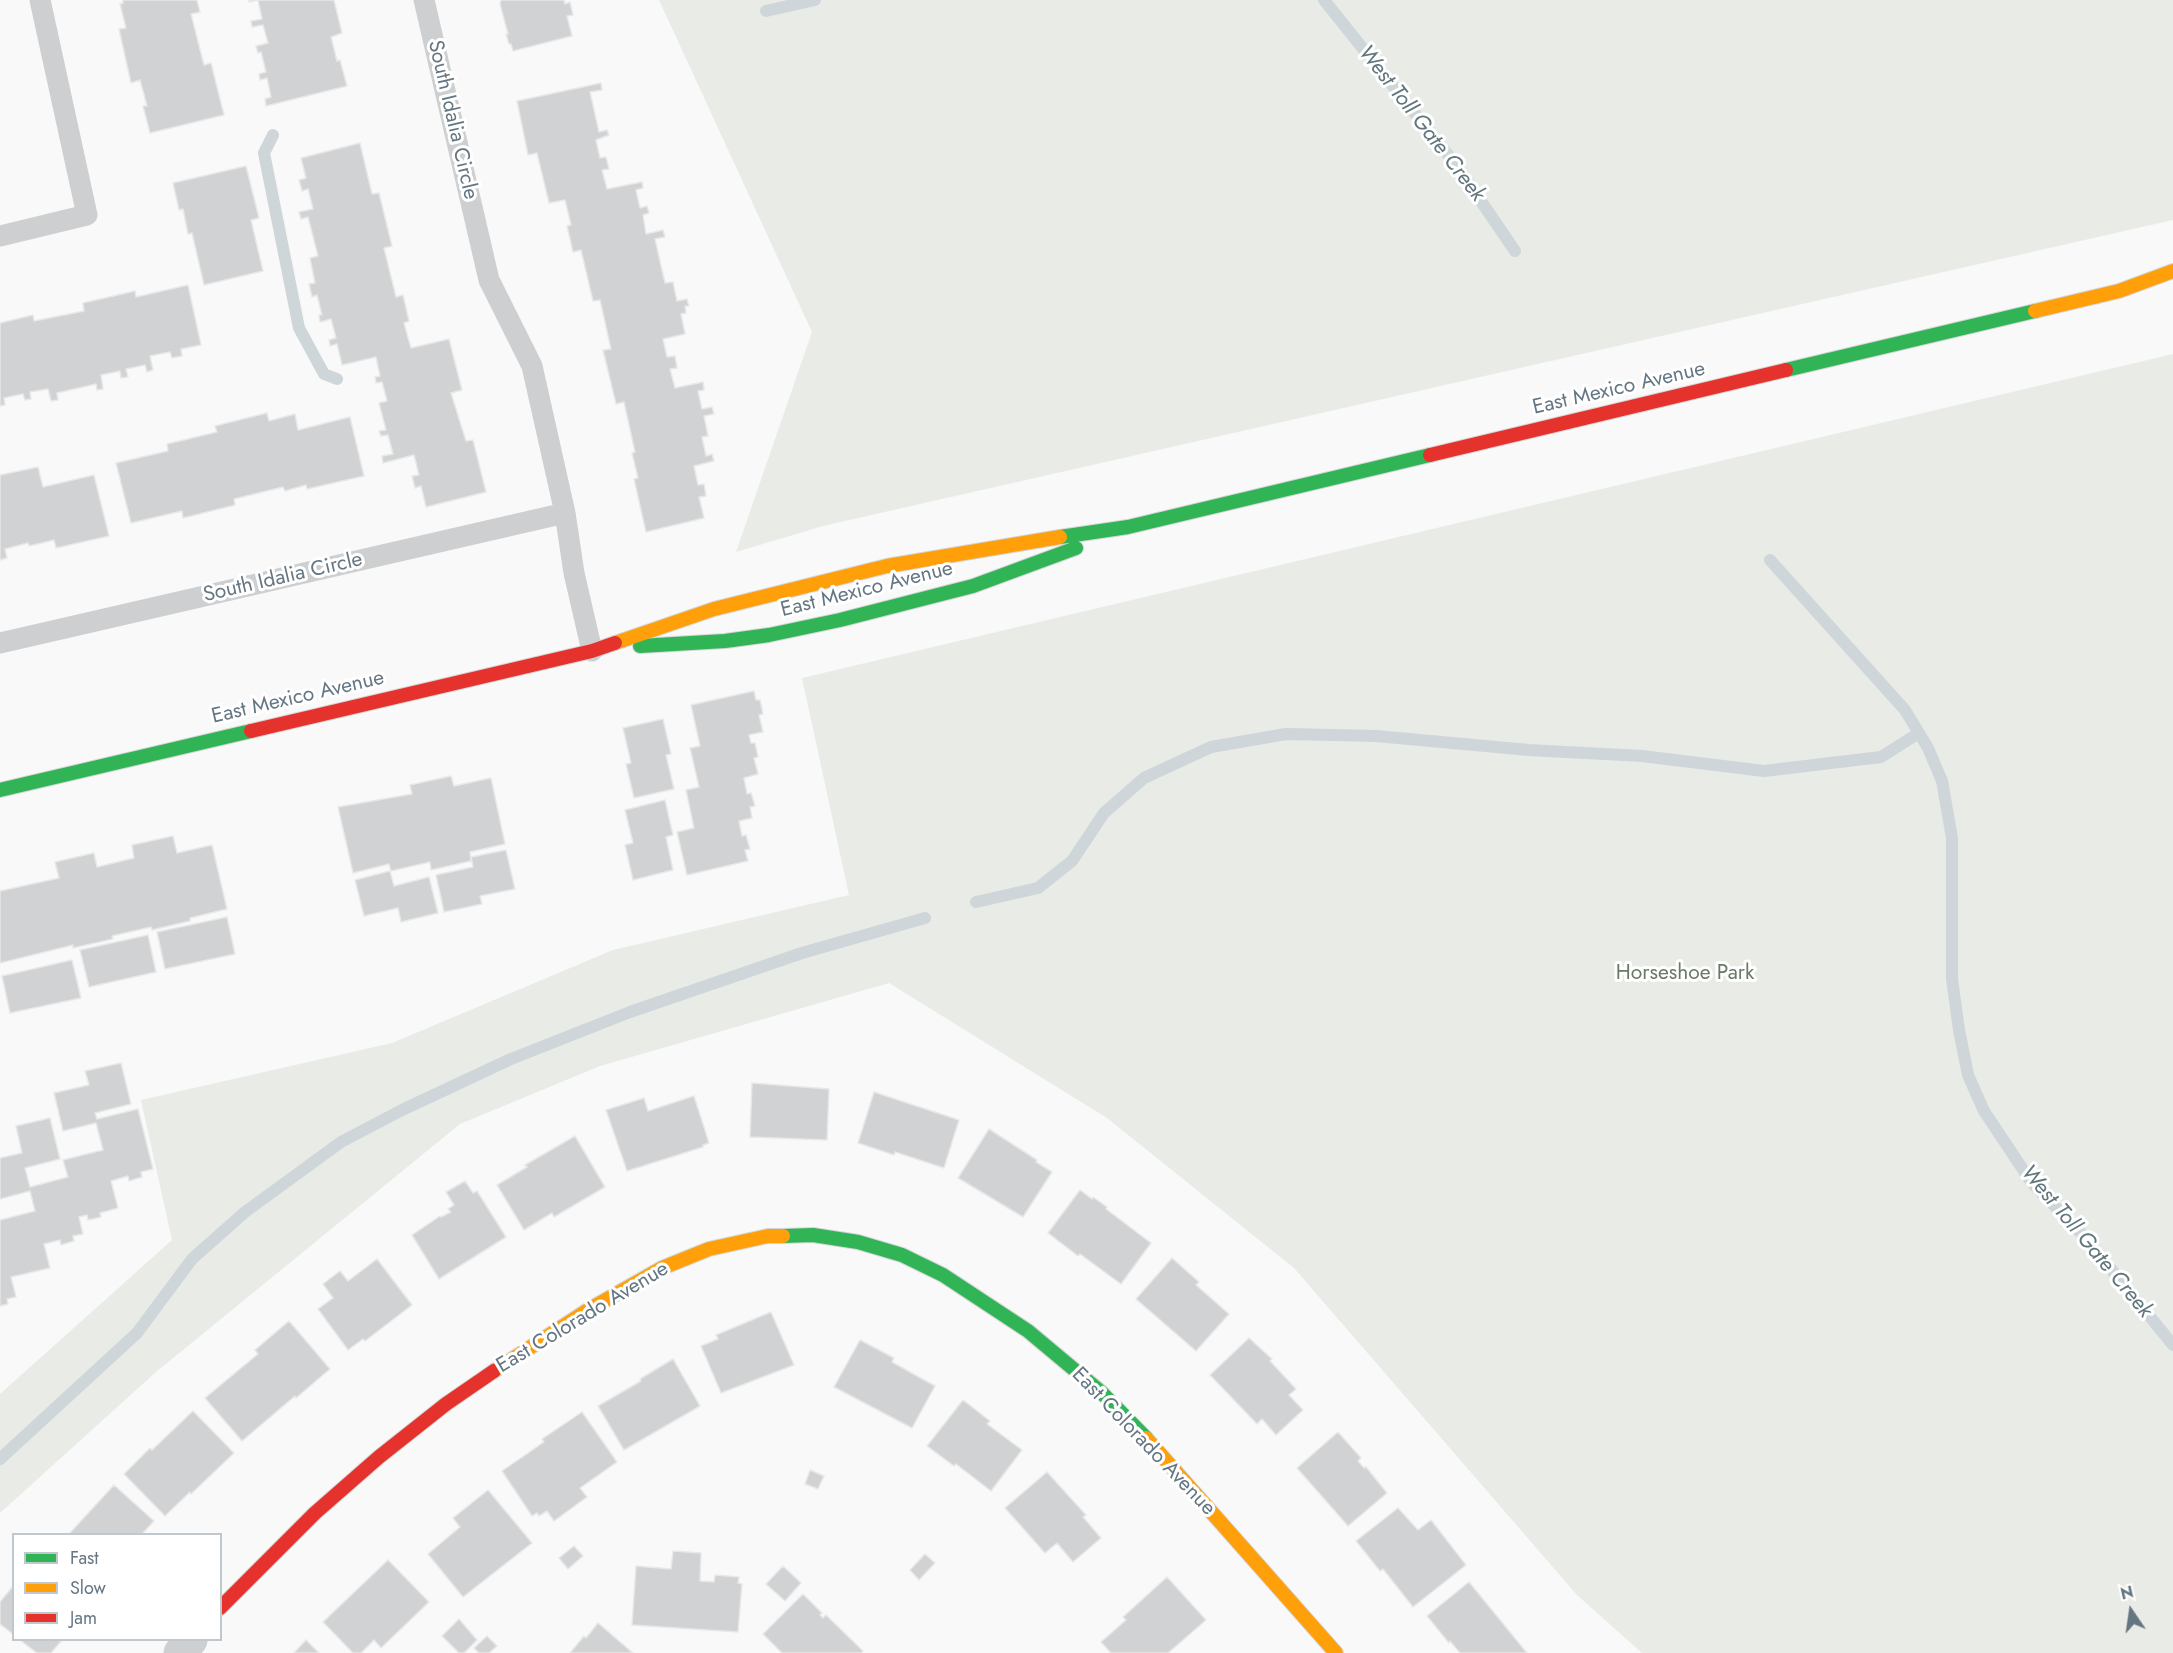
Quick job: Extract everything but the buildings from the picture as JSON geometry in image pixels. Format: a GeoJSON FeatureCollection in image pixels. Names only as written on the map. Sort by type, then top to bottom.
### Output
{"type":"FeatureCollection","features":[{"type":"Feature","properties":{"kind":"street","name":"East Mexico Avenue"},"geometry":{"type":"LineString","coordinates":[[0,790],[599,649],[714,609],[761,596],[887,566],[1005,545],[1128,527],[2119,291],[2173,271]]}},
{"type":"Feature","properties":{"kind":"street","name":"East Mexico Avenue"},"geometry":{"type":"LineString","coordinates":[[2119,291],[2173,287]]}},
{"type":"Feature","properties":{"kind":"street","name":"East Mexico Avenue"},"geometry":{"type":"LineString","coordinates":[[599,649],[725,641],[769,635],[840,620],[973,586],[1128,527]]}},
{"type":"Feature","properties":{"kind":"street","name":"East Colorado Avenue"},"geometry":{"type":"LineString","coordinates":[[222,1606],[315,1513],[379,1457],[446,1404],[516,1355],[588,1310],[653,1274],[709,1249],[768,1236],[813,1236],[858,1242],[902,1255],[943,1275],[1028,1331],[1101,1392],[1150,1443],[1323,1648]]}},
{"type":"Feature","properties":{"kind":"street"},"geometry":{"type":"LineString","coordinates":[[180,1653],[190,1641]]}},
{"type":"Feature","properties":{"kind":"lane"},"geometry":{"type":"LineString","coordinates":[[0,236],[87,215],[40,0]]}},
{"type":"Feature","properties":{"kind":"lane","name":"South Idalia Circle"},"geometry":{"type":"LineString","coordinates":[[424,0],[489,280],[532,366],[565,513],[574,573],[599,649]]}},
{"type":"Feature","properties":{"kind":"lane","name":"South Idalia Circle"},"geometry":{"type":"LineString","coordinates":[[0,643],[565,513]]}},
{"type":"Feature","properties":{"kind":"green space"},"geometry":{"type":"Polygon","coordinates":[[[659,0],[2173,0],[2173,220],[823,526],[736,552],[812,332],[659,0]]]}},
{"type":"Feature","properties":{"kind":"green space","name":"Horseshoe Park"},"geometry":{"type":"Polygon","coordinates":[[[2173,354],[2173,1653],[1642,1653],[1577,1595],[1294,1268],[1107,1118],[889,983],[600,1066],[460,1124],[156,1372],[0,1513],[0,1394],[172,1240],[141,1100],[392,1043],[613,950],[849,895],[802,678],[2173,354]]]}},
{"type":"Feature","properties":{"kind":"waterway"},"geometry":{"type":"LineString","coordinates":[[766,11],[815,0]]}},
{"type":"Feature","properties":{"kind":"waterway","name":"West Toll Gate Creek"},"geometry":{"type":"LineString","coordinates":[[1324,0],[1457,166],[1515,251]]}},
{"type":"Feature","properties":{"kind":"waterway"},"geometry":{"type":"LineString","coordinates":[[273,135],[264,153],[299,328],[324,374],[337,379]]}},
{"type":"Feature","properties":{"kind":"waterway","name":"West Toll Gate Creek"},"geometry":{"type":"LineString","coordinates":[[1770,560],[1905,710],[1928,748],[1942,781],[1952,838],[1952,979],[1968,1075],[1984,1111],[2032,1183],[2084,1236],[2173,1345]]}},
{"type":"Feature","properties":{"kind":"waterway"},"geometry":{"type":"LineString","coordinates":[[976,902],[1038,888],[1072,861],[1104,813],[1144,778],[1211,747],[1286,734],[1376,736],[1529,750],[1642,756],[1764,771],[1881,757],[1919,733]]}},
{"type":"Feature","properties":{"kind":"waterway"},"geometry":{"type":"LineString","coordinates":[[0,1459],[137,1333],[192,1259],[245,1212],[341,1142],[402,1110],[511,1059],[630,1012],[802,953],[925,918]]}},
{"type":"Feature","properties":{"kind":"traffic: fast"},"geometry":{"type":"LineString","coordinates":[[1786,370],[2035,311]]}},
{"type":"Feature","properties":{"kind":"traffic: fast"},"geometry":{"type":"LineString","coordinates":[[1060,537],[1128,527],[1430,455]]}},
{"type":"Feature","properties":{"kind":"traffic: fast"},"geometry":{"type":"LineString","coordinates":[[640,646],[725,641],[769,635],[840,620],[973,586],[1076,548]]}},
{"type":"Feature","properties":{"kind":"traffic: fast"},"geometry":{"type":"LineString","coordinates":[[0,790],[251,731]]}},
{"type":"Feature","properties":{"kind":"traffic: fast"},"geometry":{"type":"LineString","coordinates":[[783,1236],[813,1235],[858,1242],[902,1255],[943,1275],[1028,1331],[1101,1392],[1146,1438]]}},
{"type":"Feature","properties":{"kind":"traffic: slow"},"geometry":{"type":"LineString","coordinates":[[2035,311],[2119,291],[2173,271]]}},
{"type":"Feature","properties":{"kind":"traffic: slow"},"geometry":{"type":"LineString","coordinates":[[615,643],[714,609],[887,566],[1060,537]]}},
{"type":"Feature","properties":{"kind":"traffic: slow"},"geometry":{"type":"LineString","coordinates":[[494,1371],[588,1310],[662,1268],[709,1249],[768,1236],[783,1236]]}},
{"type":"Feature","properties":{"kind":"traffic: slow"},"geometry":{"type":"LineString","coordinates":[[1146,1438],[1336,1653]]}},
{"type":"Feature","properties":{"kind":"traffic: jam"},"geometry":{"type":"LineString","coordinates":[[1430,455],[1786,370]]}},
{"type":"Feature","properties":{"kind":"traffic: jam"},"geometry":{"type":"LineString","coordinates":[[251,731],[592,651],[615,643]]}},
{"type":"Feature","properties":{"kind":"traffic: jam"},"geometry":{"type":"LineString","coordinates":[[222,1606],[315,1513],[379,1457],[446,1404],[494,1371]]}}]}
